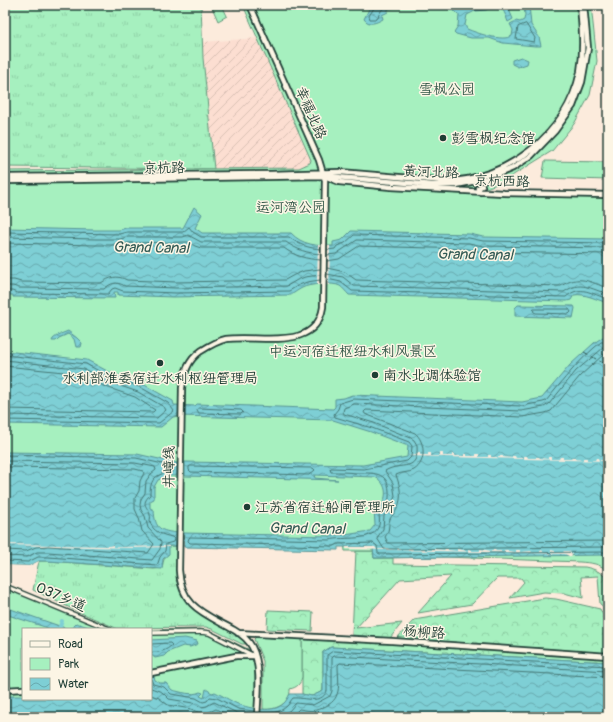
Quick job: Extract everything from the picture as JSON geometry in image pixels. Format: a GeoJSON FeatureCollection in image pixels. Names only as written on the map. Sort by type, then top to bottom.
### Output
{"type":"FeatureCollection","features":[{"type":"Feature","properties":{"kind":"main road","name":"幸福北路"},"geometry":{"type":"LineString","coordinates":[[250,5],[314,146],[324,174],[323,285]]}},
{"type":"Feature","properties":{"kind":"main road","name":"黄河北路"},"geometry":{"type":"LineString","coordinates":[[324,174],[340,172],[433,180],[460,180],[493,173],[517,160],[538,144],[551,129],[565,110],[574,92],[579,73],[583,40],[580,5]]}},
{"type":"Feature","properties":{"kind":"main road","name":"黄河北路"},"geometry":{"type":"LineString","coordinates":[[324,174],[433,185],[456,185],[486,179],[521,163],[540,147],[558,127],[570,110],[578,94],[584,73],[588,48],[584,5]]}},
{"type":"Feature","properties":{"kind":"main road","name":"京杭路"},"geometry":{"type":"LineString","coordinates":[[5,177],[324,174]]}},
{"type":"Feature","properties":{"kind":"main road","name":"京杭路"},"geometry":{"type":"LineString","coordinates":[[5,181],[324,174]]}},
{"type":"Feature","properties":{"kind":"main road","name":"京杭西路"},"geometry":{"type":"LineString","coordinates":[[324,174],[339,182],[378,186],[480,192],[608,195]]}},
{"type":"Feature","properties":{"kind":"main road"},"geometry":{"type":"LineString","coordinates":[[480,192],[478,188],[482,186]]}},
{"type":"Feature","properties":{"kind":"main road","name":"井嶂线"},"geometry":{"type":"LineString","coordinates":[[257,717],[258,668],[252,646],[237,632],[193,606],[187,600],[179,575],[183,377],[186,368],[198,353],[208,346],[226,339],[292,338],[308,332],[316,326],[321,315],[323,307],[323,285]]}},
{"type":"Feature","properties":{"kind":"main road","name":"杨柳路"},"geometry":{"type":"LineString","coordinates":[[237,632],[608,656]]}},
{"type":"Feature","properties":{"kind":"main road"},"geometry":{"type":"LineString","coordinates":[[152,673],[236,656],[255,656]]}},
{"type":"Feature","properties":{"kind":"main road"},"geometry":{"type":"LineString","coordinates":[[5,690],[22,689]]}},
{"type":"Feature","properties":{"kind":"street","name":"037乡道"},"geometry":{"type":"LineString","coordinates":[[5,586],[107,628]]}},
{"type":"Feature","properties":{"kind":"street"},"geometry":{"type":"LineString","coordinates":[[152,633],[209,633],[255,656]]}},
{"type":"Feature","properties":{"kind":"shaded area"},"geometry":{"type":"Polygon","coordinates":[[[259,38],[311,160],[310,163],[299,168],[214,169],[202,42],[259,38]]]}},
{"type":"Feature","properties":{"kind":"green space"},"geometry":{"type":"Polygon","coordinates":[[[5,5],[201,5],[203,58],[214,169],[5,167],[5,5]]]}},
{"type":"Feature","properties":{"kind":"green space"},"geometry":{"type":"Polygon","coordinates":[[[211,5],[222,5],[227,16],[218,21],[211,5]]]}},
{"type":"Feature","properties":{"kind":"green space","name":"中运河宿迁枢纽水利风景区"},"geometry":{"type":"Polygon","coordinates":[[[243,5],[591,5],[597,61],[590,95],[574,124],[552,151],[502,182],[486,188],[461,192],[608,197],[608,572],[599,565],[580,562],[445,557],[374,558],[374,551],[345,551],[344,541],[5,533],[5,171],[299,168],[310,163],[311,160],[243,5]]]}},
{"type":"Feature","properties":{"kind":"green space"},"geometry":{"type":"Polygon","coordinates":[[[545,161],[608,162],[608,180],[542,178],[545,161]]]}},
{"type":"Feature","properties":{"kind":"green space"},"geometry":{"type":"Polygon","coordinates":[[[169,546],[177,546],[176,580],[188,602],[195,610],[212,622],[243,639],[246,644],[242,644],[206,627],[116,628],[33,590],[39,561],[154,569],[162,568],[169,546]]]}},
{"type":"Feature","properties":{"kind":"green space"},"geometry":{"type":"Polygon","coordinates":[[[356,551],[374,551],[374,558],[393,558],[393,564],[585,567],[601,573],[608,581],[608,610],[600,604],[598,576],[581,577],[583,598],[564,593],[544,592],[510,598],[524,582],[521,578],[497,578],[472,604],[418,613],[451,576],[400,579],[356,628],[402,623],[390,638],[352,635],[356,551]]]}},
{"type":"Feature","properties":{"kind":"green space"},"geometry":{"type":"Polygon","coordinates":[[[5,584],[114,628],[22,628],[22,700],[152,700],[152,630],[200,629],[210,631],[248,649],[255,667],[255,717],[5,717],[5,584]]]}},
{"type":"Feature","properties":{"kind":"green space"},"geometry":{"type":"Polygon","coordinates":[[[545,598],[600,609],[608,624],[608,653],[396,639],[414,620],[545,598]]]}},
{"type":"Feature","properties":{"kind":"green space"},"geometry":{"type":"Polygon","coordinates":[[[268,610],[313,612],[312,631],[267,629],[268,610]]]}},
{"type":"Feature","properties":{"kind":"green space"},"geometry":{"type":"Polygon","coordinates":[[[257,636],[302,638],[302,677],[300,682],[290,689],[290,694],[285,702],[272,709],[263,709],[263,661],[254,639],[257,636]]]}},
{"type":"Feature","properties":{"kind":"green space"},"geometry":{"type":"Polygon","coordinates":[[[302,638],[608,657],[608,662],[331,647],[323,652],[323,691],[312,696],[302,694],[302,638]]]}},
{"type":"Feature","properties":{"kind":"water"},"geometry":{"type":"Polygon","coordinates":[[[371,5],[404,5],[388,9],[388,12],[382,15],[383,19],[375,23],[368,23],[364,19],[371,5]]]}},
{"type":"Feature","properties":{"kind":"water"},"geometry":{"type":"Polygon","coordinates":[[[448,5],[495,5],[486,10],[475,11],[467,15],[465,25],[467,29],[477,33],[508,38],[512,36],[513,30],[510,24],[516,21],[520,22],[524,20],[524,5],[529,5],[531,25],[539,37],[541,46],[503,43],[489,38],[471,38],[456,34],[454,32],[458,26],[459,15],[448,8],[448,5]]]}},
{"type":"Feature","properties":{"kind":"water"},"geometry":{"type":"Polygon","coordinates":[[[496,5],[509,5],[513,19],[508,22],[503,10],[496,5]]]}},
{"type":"Feature","properties":{"kind":"water"},"geometry":{"type":"Polygon","coordinates":[[[521,57],[528,60],[527,64],[518,67],[512,64],[512,60],[521,57]]]}},
{"type":"Feature","properties":{"kind":"water","name":"Grand Canal"},"geometry":{"type":"Polygon","coordinates":[[[194,207],[202,214],[195,228],[202,233],[291,233],[300,240],[321,246],[333,246],[333,242],[342,240],[351,231],[470,234],[483,237],[608,239],[608,303],[587,296],[578,295],[574,295],[571,300],[567,301],[349,295],[340,286],[327,284],[305,287],[291,295],[173,297],[118,295],[118,292],[114,292],[115,298],[13,297],[13,295],[5,295],[5,228],[119,230],[126,228],[183,228],[194,207]]]}},
{"type":"Feature","properties":{"kind":"water"},"geometry":{"type":"Polygon","coordinates":[[[518,305],[574,306],[575,308],[573,318],[515,316],[515,308],[518,305]]]}},
{"type":"Feature","properties":{"kind":"water"},"geometry":{"type":"Polygon","coordinates":[[[68,331],[82,343],[81,347],[76,347],[74,339],[68,334],[56,341],[52,341],[58,335],[68,331]]]}},
{"type":"Feature","properties":{"kind":"water"},"geometry":{"type":"Polygon","coordinates":[[[603,337],[608,338],[608,556],[374,558],[373,547],[338,547],[338,550],[184,547],[184,533],[331,536],[370,531],[375,525],[374,509],[382,505],[385,497],[385,489],[382,482],[375,477],[314,475],[315,478],[338,480],[185,476],[185,462],[363,465],[407,457],[408,446],[333,420],[179,416],[173,417],[161,427],[5,424],[5,351],[87,360],[109,372],[141,383],[173,401],[174,405],[195,406],[197,404],[333,409],[335,407],[335,399],[352,395],[522,402],[542,398],[570,365],[594,343],[603,337]]]}},
{"type":"Feature","properties":{"kind":"water"},"geometry":{"type":"Polygon","coordinates":[[[5,452],[137,454],[177,463],[177,476],[167,476],[158,480],[154,487],[154,499],[150,501],[150,508],[154,510],[157,525],[160,528],[178,533],[177,546],[169,546],[169,554],[163,559],[162,569],[48,561],[39,561],[29,566],[5,565],[5,452]]]}},
{"type":"Feature","properties":{"kind":"water"},"geometry":{"type":"Polygon","coordinates":[[[5,607],[65,628],[48,628],[5,614],[5,607]]]}},
{"type":"Feature","properties":{"kind":"water"},"geometry":{"type":"Polygon","coordinates":[[[76,623],[92,628],[71,628],[76,623]]]}},
{"type":"Feature","properties":{"kind":"water"},"geometry":{"type":"Polygon","coordinates":[[[185,638],[197,641],[198,644],[190,647],[183,646],[168,652],[164,656],[155,658],[152,656],[152,640],[185,638]]]}},
{"type":"Feature","properties":{"kind":"water"},"geometry":{"type":"Polygon","coordinates":[[[331,647],[608,662],[608,717],[5,717],[5,696],[22,696],[22,700],[152,700],[152,670],[155,680],[160,683],[166,683],[172,690],[190,694],[200,692],[203,693],[200,696],[204,698],[206,689],[212,693],[215,692],[235,703],[257,709],[274,709],[284,703],[290,694],[312,696],[323,691],[323,652],[331,647]]]}},
{"type":"Feature","properties":{"kind":"pier"},"geometry":{"type":"Polygon","coordinates":[[[318,245],[330,246],[329,285],[317,285],[318,245]]]}},
{"type":"Feature","properties":{"kind":"pier"},"geometry":{"type":"Polygon","coordinates":[[[416,453],[420,453],[420,455],[428,455],[428,453],[431,453],[431,456],[440,456],[440,453],[443,453],[443,456],[452,456],[452,454],[455,454],[455,456],[464,456],[464,454],[467,454],[467,456],[476,456],[476,454],[479,454],[479,457],[488,457],[488,455],[491,455],[491,457],[503,456],[512,458],[512,456],[515,456],[516,458],[524,458],[524,456],[527,456],[528,458],[539,457],[548,459],[548,457],[551,457],[551,459],[559,459],[560,457],[563,457],[563,459],[575,458],[583,460],[583,458],[587,458],[587,460],[595,460],[598,458],[599,460],[607,460],[608,458],[608,461],[407,456],[416,455],[416,453]]]}},
{"type":"Feature","properties":{"kind":"pier"},"geometry":{"type":"Polygon","coordinates":[[[5,544],[113,545],[113,547],[169,547],[134,548],[5,544]]]}},
{"type":"Feature","properties":{"kind":"pier"},"geometry":{"type":"Polygon","coordinates":[[[346,547],[375,547],[377,549],[388,548],[397,550],[398,548],[401,550],[408,550],[408,548],[412,548],[413,550],[420,550],[420,548],[425,548],[425,550],[448,549],[457,551],[457,549],[468,551],[468,549],[472,551],[480,551],[480,549],[492,551],[508,550],[516,552],[516,550],[520,550],[520,552],[540,552],[540,550],[543,552],[551,552],[551,550],[555,552],[568,551],[571,552],[572,555],[571,557],[565,554],[346,549],[346,547]]]}},
{"type":"Feature","properties":{"kind":"pier"},"geometry":{"type":"Polygon","coordinates":[[[39,561],[38,564],[29,568],[5,567],[5,565],[29,566],[39,561]]]}},
{"type":"Feature","properties":{"kind":"waterway"},"geometry":{"type":"LineString","coordinates":[[59,628],[62,621]]}},
{"type":"Feature","properties":{"kind":"ferry route"},"geometry":{"type":"LineString","coordinates":[[584,352],[608,366]]}},
{"type":"Feature","properties":{"kind":"place","name":"彭雪枫纪念馆"},"geometry":{"type":"Point","coordinates":[443,138]}},
{"type":"Feature","properties":{"kind":"place","name":"水利部淮委宿迁水利枢纽管理局"},"geometry":{"type":"Point","coordinates":[160,363]}},
{"type":"Feature","properties":{"kind":"place","name":"南水北调体验馆"},"geometry":{"type":"Point","coordinates":[375,375]}},
{"type":"Feature","properties":{"kind":"place","name":"江苏省宿迁船闸管理所"},"geometry":{"type":"Point","coordinates":[247,507]}},
{"type":"Feature","properties":{"kind":"park label","name":"雪枫公园"},"geometry":{"type":"Point","coordinates":[447,89]}},
{"type":"Feature","properties":{"kind":"park label","name":"运河湾公园"},"geometry":{"type":"Point","coordinates":[291,207]}}]}
